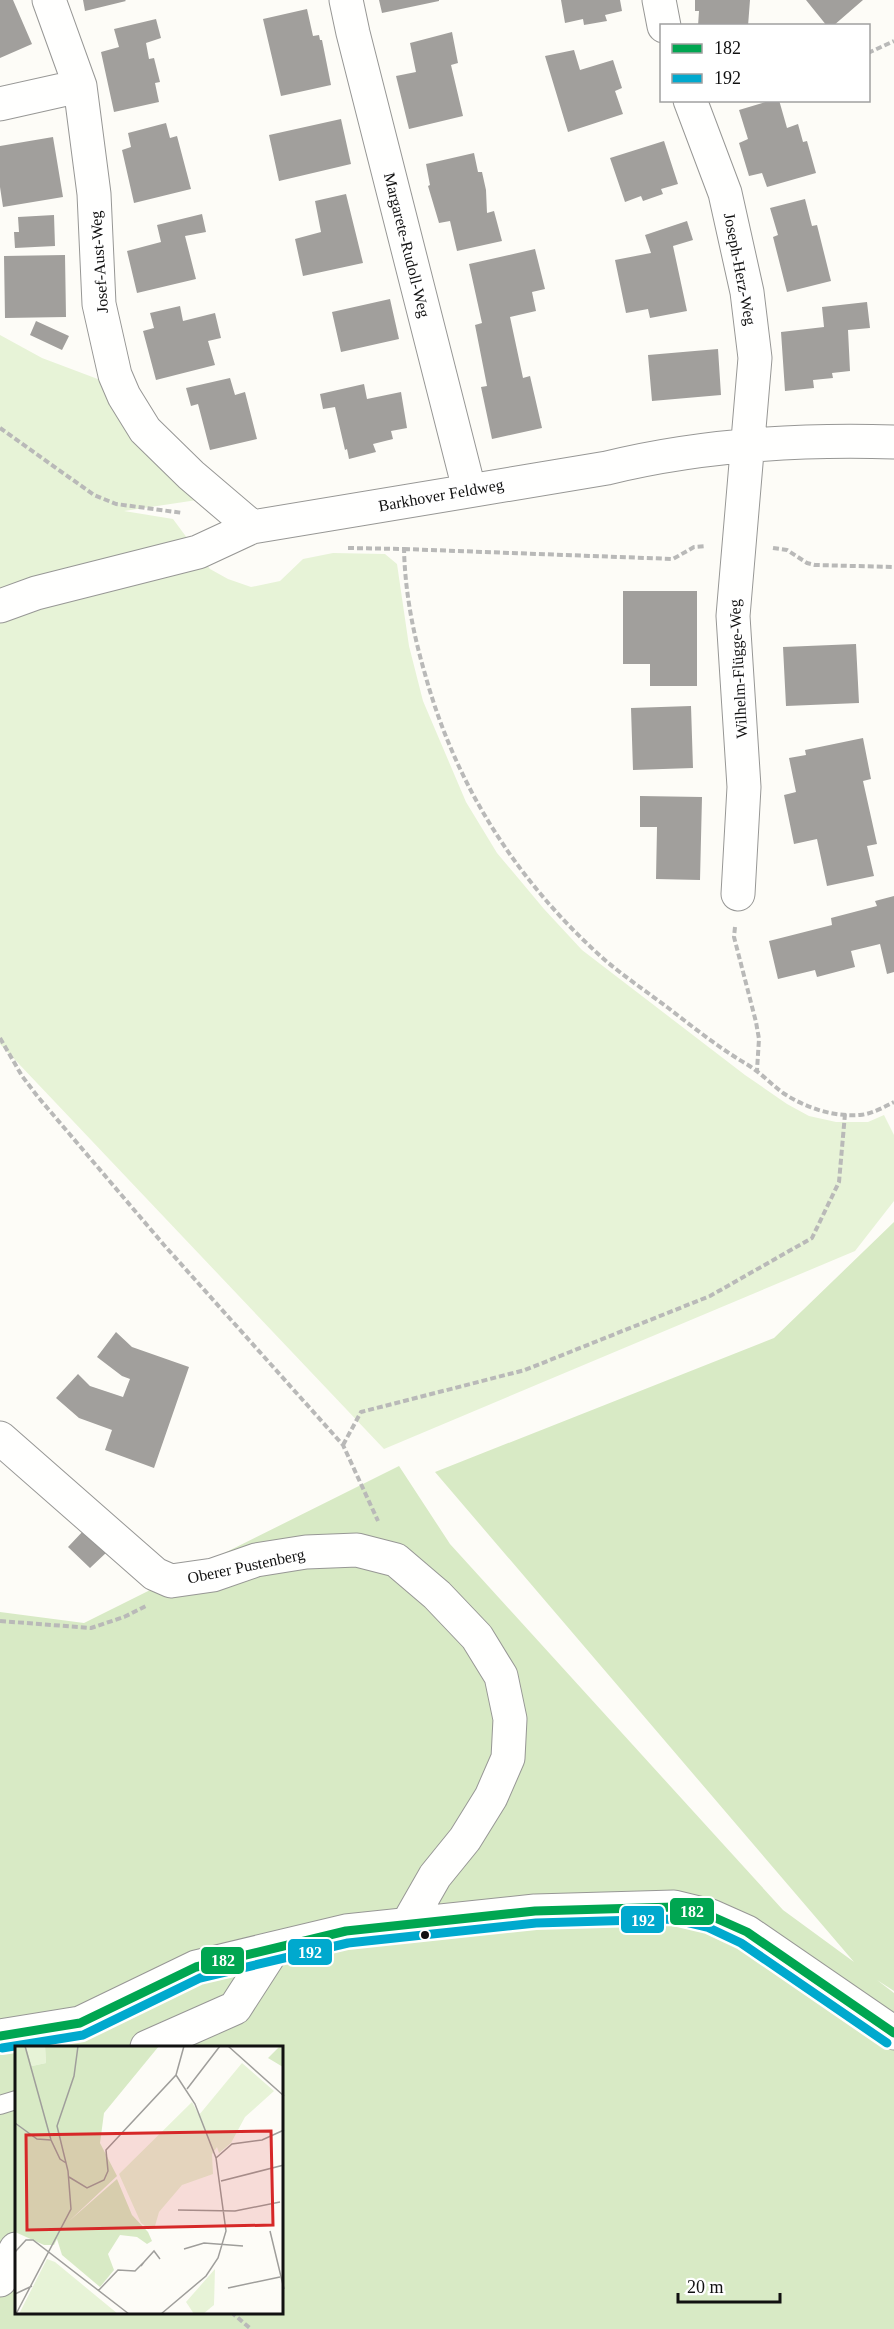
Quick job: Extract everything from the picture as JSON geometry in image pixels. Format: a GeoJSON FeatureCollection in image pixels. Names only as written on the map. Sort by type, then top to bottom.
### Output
{"type":"FeatureCollection","features":[{"type":"Feature","properties":{"kind":"street","name":"Josef-Aust-Weg"},"geometry":{"type":"LineString","coordinates":[[49,0],[80,86],[94,194],[99,304],[116,375],[124,396],[145,430],[191,476],[252,527]]}},
{"type":"Feature","properties":{"kind":"street","name":"Margarete-Rudoll-Weg"},"geometry":{"type":"LineString","coordinates":[[346,0],[352,33],[469,489]]}},
{"type":"Feature","properties":{"kind":"street"},"geometry":{"type":"LineString","coordinates":[[659,0],[664,24]]}},
{"type":"Feature","properties":{"kind":"street"},"geometry":{"type":"LineString","coordinates":[[0,104],[80,86]]}},
{"type":"Feature","properties":{"kind":"street","name":"Joseph-Herz-Weg"},"geometry":{"type":"LineString","coordinates":[[691,102],[725,193],[747,292],[755,358],[748,444]]}},
{"type":"Feature","properties":{"kind":"street","name":"Barkhover Feldweg"},"geometry":{"type":"LineString","coordinates":[[0,606],[36,593],[198,552],[252,527],[384,506],[469,489],[607,468],[657,456],[748,444],[839,440],[894,442]]}},
{"type":"Feature","properties":{"kind":"street","name":"Wilhelm-Flügge-Weg"},"geometry":{"type":"LineString","coordinates":[[738,894],[744,787],[733,616],[737,548],[748,444]]}},
{"type":"Feature","properties":{"kind":"street","name":"Oberer Pustenberg"},"geometry":{"type":"LineString","coordinates":[[0,1438],[155,1574],[171,1581],[213,1575],[256,1560],[306,1552],[357,1550],[396,1560],[437,1595],[477,1637],[501,1676],[510,1719],[508,1758],[491,1797],[465,1839],[435,1876],[407,1924]]}},
{"type":"Feature","properties":{"kind":"street"},"geometry":{"type":"LineString","coordinates":[[0,2036],[80,2023],[196,1967],[346,1931],[535,1911],[675,1907],[711,1916],[747,1932],[894,2033]]}},
{"type":"Feature","properties":{"kind":"street"},"geometry":{"type":"LineString","coordinates":[[149,2046],[235,2008],[273,1949]]}},
{"type":"Feature","properties":{"kind":"street"},"geometry":{"type":"LineString","coordinates":[[0,2280],[15,2251]]}},
{"type":"Feature","properties":{"kind":"lane"},"geometry":{"type":"LineString","coordinates":[[0,2105],[15,2100]]}},
{"type":"Feature","properties":{"kind":"path"},"geometry":{"type":"LineString","coordinates":[[870,51],[894,41]]}},
{"type":"Feature","properties":{"kind":"path"},"geometry":{"type":"LineString","coordinates":[[0,428],[94,495],[116,504],[185,513]]}},
{"type":"Feature","properties":{"kind":"path"},"geometry":{"type":"LineString","coordinates":[[341,548],[673,559],[701,546],[766,547],[787,550],[807,563],[815,565],[894,567]]}},
{"type":"Feature","properties":{"kind":"path"},"geometry":{"type":"LineString","coordinates":[[404,549],[404,570],[414,638],[435,711],[461,774],[498,840],[533,886],[569,926],[607,962],[728,1053],[756,1070],[783,1093],[808,1107],[825,1113],[861,1115],[894,1102]]}},
{"type":"Feature","properties":{"kind":"path"},"geometry":{"type":"LineString","coordinates":[[738,894],[734,937],[759,1039],[756,1070]]}},
{"type":"Feature","properties":{"kind":"path"},"geometry":{"type":"LineString","coordinates":[[0,1038],[22,1076],[38,1097],[164,1245],[343,1445],[396,1560]]}},
{"type":"Feature","properties":{"kind":"path"},"geometry":{"type":"LineString","coordinates":[[343,1445],[361,1412],[525,1370],[710,1296],[813,1238],[839,1182],[845,1114]]}},
{"type":"Feature","properties":{"kind":"path"},"geometry":{"type":"LineString","coordinates":[[0,1621],[91,1628],[124,1617],[155,1601],[171,1581]]}},
{"type":"Feature","properties":{"kind":"path"},"geometry":{"type":"LineString","coordinates":[[232,2314],[251,2329]]}},
{"type":"Feature","properties":{"kind":"green space"},"geometry":{"type":"Polygon","coordinates":[[[0,335],[42,358],[103,381],[197,500],[124,511],[173,519],[210,569],[228,579],[251,587],[280,581],[303,559],[333,553],[385,554],[397,564],[409,646],[423,701],[466,802],[497,853],[544,909],[582,950],[745,1075],[787,1104],[809,1116],[836,1122],[868,1122],[884,1115],[894,1135],[894,1201],[855,1251],[384,1449],[0,1044],[0,335]]]}},
{"type":"Feature","properties":{"kind":"green space"},"geometry":{"type":"Polygon","coordinates":[[[894,1222],[894,1991],[877,1980],[894,1993],[894,2329],[0,2329],[0,1612],[84,1623],[399,1466],[450,1544],[783,1910],[854,1962],[435,1472],[774,1338],[894,1222]]]}},
{"type":"Feature","properties":{"kind":"building"},"geometry":{"type":"Polygon","coordinates":[[[0,0],[13,0],[32,44],[0,58],[0,0]]]}},
{"type":"Feature","properties":{"kind":"building"},"geometry":{"type":"Polygon","coordinates":[[[83,0],[125,0],[126,1],[85,11],[83,0]]]}},
{"type":"Feature","properties":{"kind":"building"},"geometry":{"type":"Polygon","coordinates":[[[379,0],[439,0],[439,1],[382,13],[379,0]]]}},
{"type":"Feature","properties":{"kind":"building"},"geometry":{"type":"Polygon","coordinates":[[[561,0],[620,0],[622,11],[605,15],[607,21],[584,25],[583,19],[565,23],[561,0]]]}},
{"type":"Feature","properties":{"kind":"building"},"geometry":{"type":"Polygon","coordinates":[[[695,0],[750,0],[748,24],[698,24],[699,11],[695,11],[695,0]]]}},
{"type":"Feature","properties":{"kind":"building"},"geometry":{"type":"Polygon","coordinates":[[[806,0],[863,0],[835,24],[825,24],[806,0]]]}},
{"type":"Feature","properties":{"kind":"building"},"geometry":{"type":"Polygon","coordinates":[[[307,9],[313,36],[319,35],[322,40],[331,85],[281,96],[263,19],[307,9]]]}},
{"type":"Feature","properties":{"kind":"building"},"geometry":{"type":"Polygon","coordinates":[[[156,19],[161,38],[146,43],[149,59],[154,58],[160,82],[155,83],[159,102],[114,112],[101,52],[119,47],[114,29],[156,19]]]}},
{"type":"Feature","properties":{"kind":"building"},"geometry":{"type":"Polygon","coordinates":[[[452,32],[458,63],[451,65],[463,116],[409,129],[396,76],[416,72],[410,43],[452,32]]]}},
{"type":"Feature","properties":{"kind":"building"},"geometry":{"type":"Polygon","coordinates":[[[574,50],[580,70],[613,60],[622,88],[615,91],[623,114],[568,132],[545,56],[574,50]]]}},
{"type":"Feature","properties":{"kind":"building"},"geometry":{"type":"Polygon","coordinates":[[[765,102],[780,102],[787,128],[798,124],[803,142],[807,141],[816,173],[767,187],[762,173],[749,176],[739,143],[748,139],[739,110],[765,102]]]}},
{"type":"Feature","properties":{"kind":"building"},"geometry":{"type":"Polygon","coordinates":[[[341,119],[351,164],[279,181],[269,135],[341,119]]]}},
{"type":"Feature","properties":{"kind":"building"},"geometry":{"type":"Polygon","coordinates":[[[166,123],[170,138],[177,136],[191,189],[134,203],[122,150],[131,147],[128,133],[166,123]]]}},
{"type":"Feature","properties":{"kind":"building"},"geometry":{"type":"Polygon","coordinates":[[[53,137],[63,197],[3,207],[0,187],[0,146],[53,137]]]}},
{"type":"Feature","properties":{"kind":"building"},"geometry":{"type":"Polygon","coordinates":[[[664,141],[678,184],[661,189],[663,194],[643,201],[641,196],[625,202],[610,158],[664,141]]]}},
{"type":"Feature","properties":{"kind":"building"},"geometry":{"type":"Polygon","coordinates":[[[474,153],[478,172],[482,172],[486,190],[487,213],[494,211],[502,241],[457,251],[450,221],[439,223],[428,186],[430,185],[426,164],[474,153]]]}},
{"type":"Feature","properties":{"kind":"building"},"geometry":{"type":"Polygon","coordinates":[[[346,194],[363,263],[303,276],[295,239],[321,232],[315,201],[346,194]]]}},
{"type":"Feature","properties":{"kind":"building"},"geometry":{"type":"Polygon","coordinates":[[[805,199],[812,226],[817,225],[831,281],[787,292],[773,237],[778,235],[770,208],[805,199]]]}},
{"type":"Feature","properties":{"kind":"building"},"geometry":{"type":"Polygon","coordinates":[[[202,214],[206,232],[185,236],[196,279],[137,293],[127,251],[161,242],[157,225],[202,214]]]}},
{"type":"Feature","properties":{"kind":"building"},"geometry":{"type":"Polygon","coordinates":[[[54,215],[55,246],[15,248],[14,232],[19,232],[18,217],[54,215]]]}},
{"type":"Feature","properties":{"kind":"building"},"geometry":{"type":"Polygon","coordinates":[[[687,221],[693,240],[673,246],[687,311],[650,318],[648,309],[626,313],[615,260],[651,253],[645,235],[687,221]]]}},
{"type":"Feature","properties":{"kind":"building"},"geometry":{"type":"Polygon","coordinates":[[[535,249],[545,289],[532,292],[536,311],[510,317],[523,378],[530,376],[542,428],[492,439],[481,387],[487,386],[475,325],[482,323],[469,264],[535,249]]]}},
{"type":"Feature","properties":{"kind":"building"},"geometry":{"type":"Polygon","coordinates":[[[65,255],[66,317],[5,318],[4,256],[65,255]]]}},
{"type":"Feature","properties":{"kind":"building"},"geometry":{"type":"Polygon","coordinates":[[[390,299],[399,339],[341,352],[332,312],[390,299]]]}},
{"type":"Feature","properties":{"kind":"building"},"geometry":{"type":"Polygon","coordinates":[[[867,302],[870,328],[848,330],[850,371],[832,373],[833,378],[813,380],[814,388],[785,391],[781,332],[824,327],[822,307],[867,302]]]}},
{"type":"Feature","properties":{"kind":"building"},"geometry":{"type":"Polygon","coordinates":[[[180,306],[183,321],[215,313],[221,338],[208,341],[215,365],[156,380],[143,331],[154,328],[150,313],[180,306]]]}},
{"type":"Feature","properties":{"kind":"building"},"geometry":{"type":"Polygon","coordinates":[[[36,321],[69,336],[62,350],[30,335],[36,321]]]}},
{"type":"Feature","properties":{"kind":"building"},"geometry":{"type":"Polygon","coordinates":[[[718,349],[721,395],[652,401],[648,355],[718,349]]]}},
{"type":"Feature","properties":{"kind":"building"},"geometry":{"type":"Polygon","coordinates":[[[230,378],[235,395],[245,392],[257,439],[210,450],[198,404],[191,406],[186,388],[230,378]]]}},
{"type":"Feature","properties":{"kind":"building"},"geometry":{"type":"Polygon","coordinates":[[[364,384],[367,399],[401,392],[407,428],[391,431],[393,439],[373,444],[376,452],[349,459],[335,407],[323,409],[320,394],[364,384]]]}},
{"type":"Feature","properties":{"kind":"building"},"geometry":{"type":"Polygon","coordinates":[[[623,591],[697,591],[697,686],[650,686],[650,664],[623,664],[623,591]]]}},
{"type":"Feature","properties":{"kind":"building"},"geometry":{"type":"Polygon","coordinates":[[[856,644],[859,703],[786,706],[783,647],[856,644]]]}},
{"type":"Feature","properties":{"kind":"building"},"geometry":{"type":"Polygon","coordinates":[[[691,706],[693,768],[633,770],[631,708],[691,706]]]}},
{"type":"Feature","properties":{"kind":"building"},"geometry":{"type":"Polygon","coordinates":[[[863,738],[871,779],[863,781],[877,844],[867,846],[874,876],[827,886],[817,839],[794,844],[784,795],[796,792],[789,758],[806,755],[805,750],[863,738]]]}},
{"type":"Feature","properties":{"kind":"building"},"geometry":{"type":"Polygon","coordinates":[[[640,796],[702,797],[700,880],[656,879],[657,827],[640,827],[640,796]]]}},
{"type":"Feature","properties":{"kind":"building"},"geometry":{"type":"Polygon","coordinates":[[[894,896],[894,972],[887,974],[880,944],[851,951],[855,967],[817,977],[815,970],[778,979],[769,941],[832,925],[831,918],[877,906],[875,901],[894,896]]]}},
{"type":"Feature","properties":{"kind":"building"},"geometry":{"type":"Polygon","coordinates":[[[116,1332],[132,1347],[189,1367],[154,1468],[105,1450],[112,1430],[79,1418],[56,1398],[78,1374],[90,1386],[123,1397],[130,1379],[122,1376],[97,1357],[116,1332]]]}},
{"type":"Feature","properties":{"kind":"building"},"geometry":{"type":"Polygon","coordinates":[[[85,1529],[108,1551],[90,1568],[68,1547],[85,1529]]]}},
{"type":"Feature","properties":{"kind":"transit line","name":"182"},"geometry":{"type":"LineString","coordinates":[[0,2036],[80,2023],[196,1967],[346,1931],[535,1911],[674,1907],[711,1916],[747,1932],[894,2033]]}},
{"type":"Feature","properties":{"kind":"transit line","name":"192"},"geometry":{"type":"LineString","coordinates":[[2,2048],[83,2035],[200,1978],[348,1943],[536,1923],[673,1919],[707,1927],[741,1943],[887,2043]]}}]}
